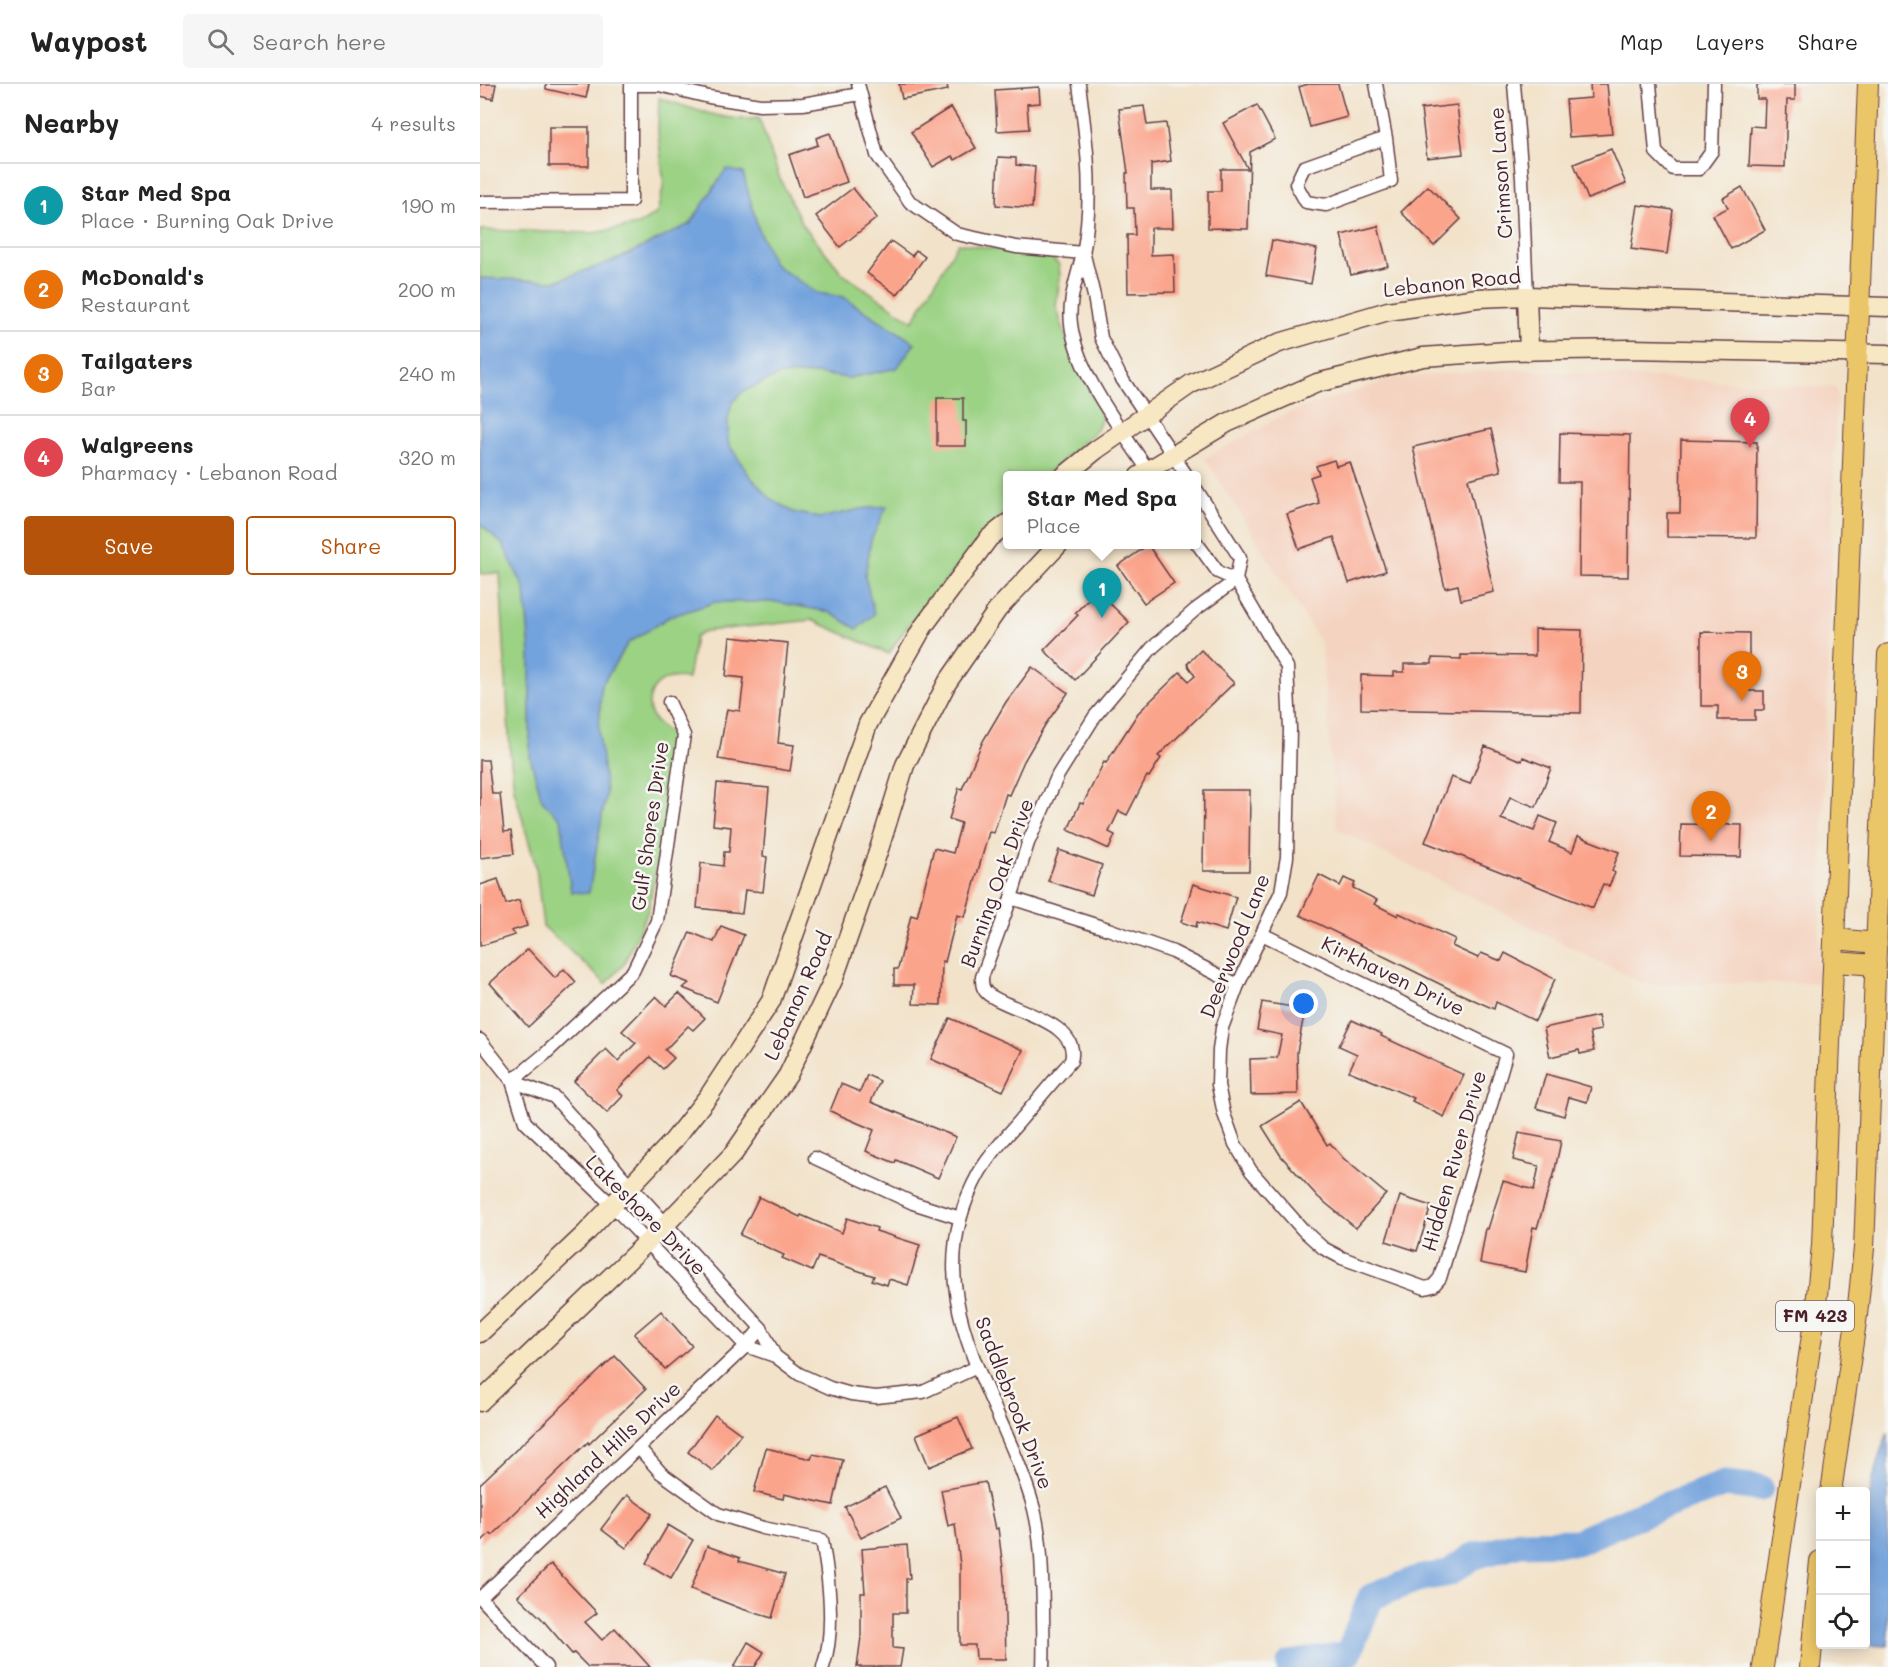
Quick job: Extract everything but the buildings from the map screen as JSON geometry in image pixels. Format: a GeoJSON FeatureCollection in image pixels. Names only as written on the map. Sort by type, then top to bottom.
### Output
{"type":"FeatureCollection","features":[{"type":"Feature","properties":{"kind":"main road","name":"FM 423"},"geometry":{"type":"LineString","coordinates":[[1763,1667],[1815,1315],[1822,1245],[1868,84]]}},
{"type":"Feature","properties":{"kind":"main road","name":"Lebanon Road"},"geometry":{"type":"LineString","coordinates":[[1070,471],[1096,450],[1191,384],[1279,343],[1388,311],[1477,298],[1527,296],[1888,307]]}},
{"type":"Feature","properties":{"kind":"main road"},"geometry":{"type":"LineString","coordinates":[[1527,296],[1529,351]]}},
{"type":"Feature","properties":{"kind":"main road"},"geometry":{"type":"LineString","coordinates":[[1151,471],[1173,455],[1227,423],[1317,383],[1424,357],[1529,351],[1629,349],[1888,354]]}},
{"type":"Feature","properties":{"kind":"main road","name":"Lebanon Road"},"geometry":{"type":"LineString","coordinates":[[480,1333],[585,1234],[673,1141],[710,1094],[771,1001],[868,724],[923,627],[990,538],[1003,527]]}},
{"type":"Feature","properties":{"kind":"main road","name":"Lebanon Road"},"geometry":{"type":"LineString","coordinates":[[480,1402],[647,1243],[734,1153],[788,1075],[834,978],[880,846],[905,765],[947,683],[998,609],[1054,549]]}},
{"type":"Feature","properties":{"kind":"main road","name":"FM 423"},"geometry":{"type":"LineString","coordinates":[[1832,1487],[1857,1315],[1864,1248],[1888,654]]}},
{"type":"Feature","properties":{"kind":"main road"},"geometry":{"type":"LineString","coordinates":[[1835,939],[1877,943]]}},
{"type":"Feature","properties":{"kind":"main road"},"geometry":{"type":"LineString","coordinates":[[1834,962],[1876,965]]}},
{"type":"Feature","properties":{"kind":"main road"},"geometry":{"type":"LineString","coordinates":[[1810,1667],[1817,1595]]}},
{"type":"Feature","properties":{"kind":"street"},"geometry":{"type":"LineString","coordinates":[[1079,84],[1088,163],[1088,212],[1083,253],[1071,297],[1071,324],[1081,360],[1101,399],[1123,431],[1145,471]]}},
{"type":"Feature","properties":{"kind":"street"},"geometry":{"type":"LineString","coordinates":[[1376,84],[1386,138],[1391,181],[1326,204],[1306,202],[1296,184],[1304,167],[1386,138]]}},
{"type":"Feature","properties":{"kind":"street","name":"Crimson Lane"},"geometry":{"type":"LineString","coordinates":[[1514,84],[1522,178],[1527,296]]}},
{"type":"Feature","properties":{"kind":"street"},"geometry":{"type":"LineString","coordinates":[[1650,84],[1656,152],[1673,169],[1699,169],[1712,151],[1714,84]]}},
{"type":"Feature","properties":{"kind":"street"},"geometry":{"type":"LineString","coordinates":[[480,202],[631,201],[631,85],[659,85],[709,97],[760,105],[803,104],[859,89],[877,155],[910,202],[957,234],[1016,247],[1083,253]]}},
{"type":"Feature","properties":{"kind":"street"},"geometry":{"type":"LineString","coordinates":[[1083,253],[1094,296],[1101,338],[1120,376],[1184,471]]}},
{"type":"Feature","properties":{"kind":"street"},"geometry":{"type":"LineString","coordinates":[[1201,495],[1240,558],[1236,580]]}},
{"type":"Feature","properties":{"kind":"street","name":"Deerwood Lane"},"geometry":{"type":"LineString","coordinates":[[1201,548],[1218,572],[1236,580],[1287,667],[1290,729],[1287,857],[1281,892],[1238,985],[1222,1028],[1218,1085],[1224,1114],[1235,1144],[1251,1171],[1303,1230],[1323,1248],[1342,1258],[1425,1288],[1433,1286],[1440,1278]]}},
{"type":"Feature","properties":{"kind":"street","name":"Burning Oak Drive"},"geometry":{"type":"LineString","coordinates":[[1073,1046],[1068,1037],[1027,1011],[987,993],[982,985],[982,977],[1028,843],[1058,775],[1095,716],[1152,648],[1195,610],[1236,580]]}},
{"type":"Feature","properties":{"kind":"street","name":"Gulf Shores Drive"},"geometry":{"type":"LineString","coordinates":[[512,1081],[545,1054],[633,971],[657,921],[684,735],[669,702]]}},
{"type":"Feature","properties":{"kind":"street"},"geometry":{"type":"LineString","coordinates":[[1011,898],[1173,952],[1238,985]]}},
{"type":"Feature","properties":{"kind":"street","name":"Kirkhaven Drive"},"geometry":{"type":"LineString","coordinates":[[1262,934],[1506,1054]]}},
{"type":"Feature","properties":{"kind":"street","name":"Lakeshore Drive"},"geometry":{"type":"LineString","coordinates":[[480,1040],[512,1081],[525,1122],[612,1205],[747,1347],[775,1356],[799,1374],[830,1388],[851,1394],[876,1397],[923,1392],[977,1367]]}},
{"type":"Feature","properties":{"kind":"street","name":"Saddlebrook Drive"},"geometry":{"type":"LineString","coordinates":[[1043,1667],[1042,1558],[1034,1510],[1018,1460],[966,1339],[957,1308],[953,1259],[960,1218],[978,1174],[996,1146],[1071,1061],[1073,1046]]}},
{"type":"Feature","properties":{"kind":"street","name":"Hidden River Drive"},"geometry":{"type":"LineString","coordinates":[[1440,1278],[1506,1054]]}},
{"type":"Feature","properties":{"kind":"street","name":"Lakeshore Drive"},"geometry":{"type":"LineString","coordinates":[[512,1081],[554,1097],[761,1328],[775,1356]]}},
{"type":"Feature","properties":{"kind":"street"},"geometry":{"type":"LineString","coordinates":[[815,1158],[913,1203],[960,1218]]}},
{"type":"Feature","properties":{"kind":"street","name":"Highland Hills Drive"},"geometry":{"type":"LineString","coordinates":[[480,1597],[747,1347],[761,1328]]}},
{"type":"Feature","properties":{"kind":"street"},"geometry":{"type":"LineString","coordinates":[[639,1448],[661,1473],[718,1514],[763,1528],[822,1540],[830,1583],[827,1653],[823,1667]]}},
{"type":"Feature","properties":{"kind":"street"},"geometry":{"type":"LineString","coordinates":[[480,1597],[546,1667]]}},
{"type":"Feature","properties":{"kind":"shaded area"},"geometry":{"type":"Polygon","coordinates":[[[1504,369],[1837,388],[1818,983],[1643,984],[1337,829],[1321,643],[1205,458],[1285,414],[1395,378],[1504,369]]]}},
{"type":"Feature","properties":{"kind":"green space"},"geometry":{"type":"Polygon","coordinates":[[[659,98],[722,116],[759,118],[780,179],[803,225],[843,274],[913,321],[958,243],[1051,258],[1059,265],[1060,277],[1056,306],[1068,343],[1102,418],[1097,430],[1050,471],[1003,471],[1003,514],[901,635],[889,654],[812,620],[706,631],[695,637],[688,679],[675,677],[664,680],[653,689],[651,694],[649,704],[651,714],[676,743],[668,806],[648,911],[624,964],[606,984],[543,926],[536,867],[514,789],[500,573],[480,574],[480,230],[593,233],[638,225],[657,213],[664,184],[658,133],[659,98]]]}},
{"type":"Feature","properties":{"kind":"water"},"geometry":{"type":"Polygon","coordinates":[[[726,169],[743,173],[759,231],[774,264],[817,293],[843,297],[915,343],[897,368],[849,378],[817,374],[780,375],[742,392],[732,403],[728,419],[728,443],[749,475],[771,499],[793,512],[820,518],[887,506],[871,540],[865,576],[874,614],[857,629],[829,612],[776,602],[716,602],[669,617],[628,643],[601,686],[599,733],[606,793],[589,893],[571,892],[561,819],[542,800],[530,757],[530,654],[525,590],[503,545],[480,524],[480,278],[556,281],[618,259],[690,224],[726,169]]]}},
{"type":"Feature","properties":{"kind":"water"},"geometry":{"type":"Polygon","coordinates":[[[1888,1433],[1888,1646],[1870,1645],[1870,1496],[1879,1457],[1888,1433]]]}},
{"type":"Feature","properties":{"kind":"waterway"},"geometry":{"type":"LineString","coordinates":[[1290,1667],[1290,1664],[1348,1654],[1371,1597],[1417,1579],[1449,1573],[1471,1557],[1520,1543],[1577,1542],[1634,1517],[1725,1484],[1760,1488]]}},
{"type":"Feature","properties":{"kind":"place","name":"Walgreens"},"geometry":{"type":"Point","coordinates":[1750,448]}},
{"type":"Feature","properties":{"kind":"place","name":"Star Med Spa"},"geometry":{"type":"Point","coordinates":[1102,618]}},
{"type":"Feature","properties":{"kind":"place","name":"Tailgaters"},"geometry":{"type":"Point","coordinates":[1742,701]}},
{"type":"Feature","properties":{"kind":"place","name":"McDonald's"},"geometry":{"type":"Point","coordinates":[1711,841]}}]}
